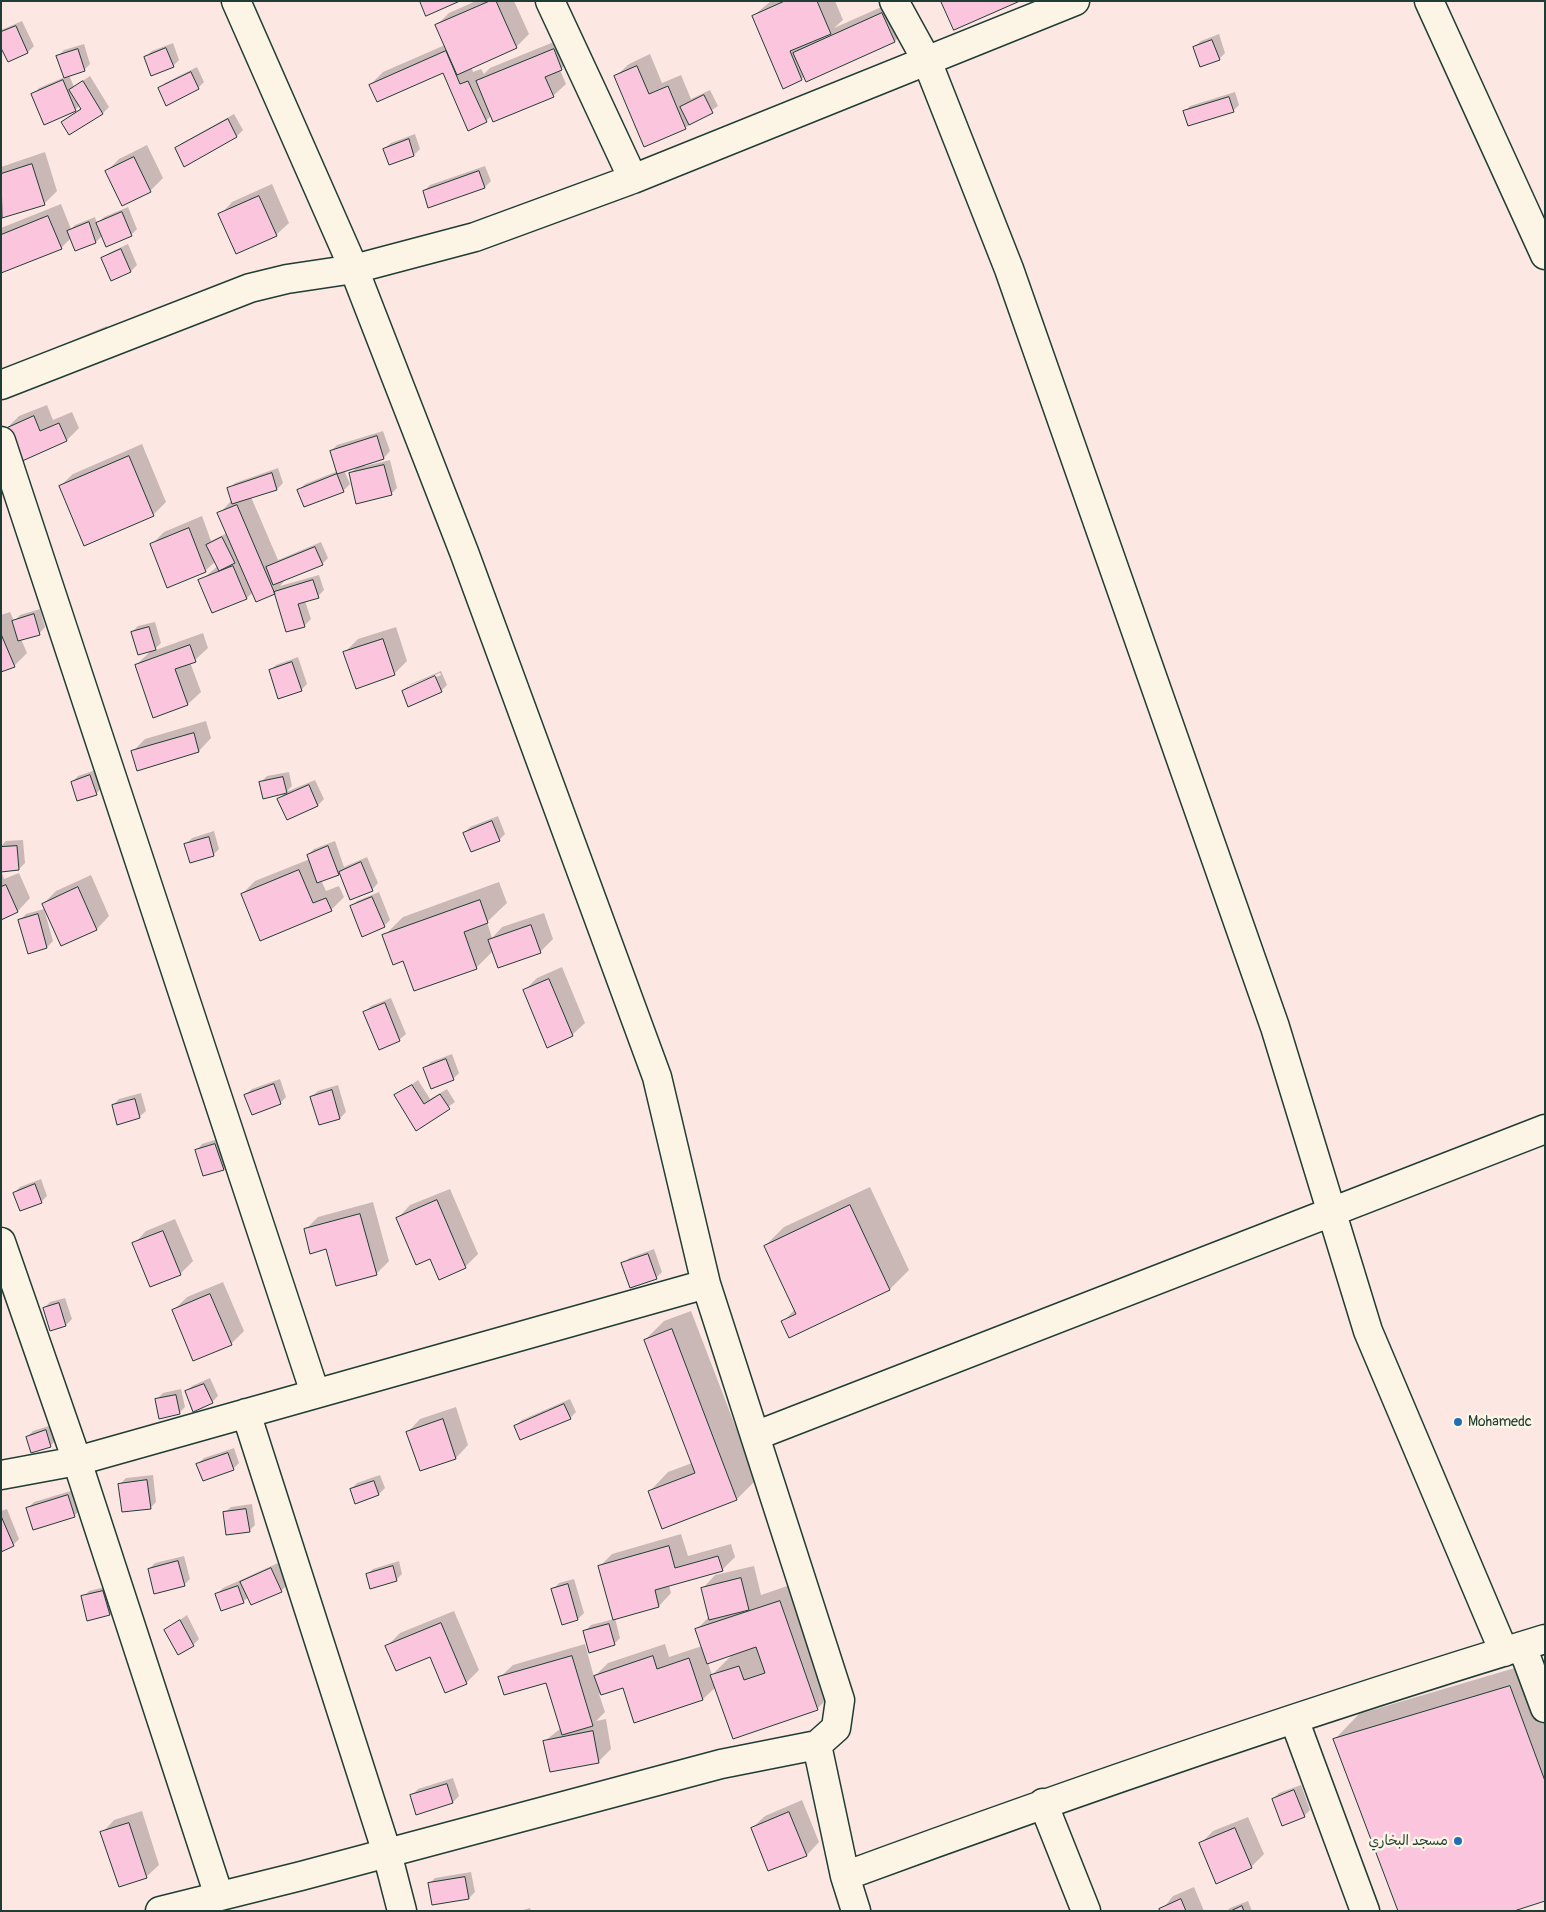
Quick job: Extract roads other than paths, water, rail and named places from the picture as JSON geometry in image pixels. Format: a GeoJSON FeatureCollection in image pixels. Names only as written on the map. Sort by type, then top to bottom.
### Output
{"type":"FeatureCollection","features":[{"type":"Feature","properties":{"kind":"street"},"geometry":{"type":"LineString","coordinates":[[160,1911],[722,1764],[817,1745],[836,1728],[840,1700],[706,1284],[658,1078],[464,552],[354,269],[236,1]]}},
{"type":"Feature","properties":{"kind":"street"},"geometry":{"type":"LineString","coordinates":[[550,1],[633,179]]}},
{"type":"Feature","properties":{"kind":"street"},"geometry":{"type":"LineString","coordinates":[[894,1],[927,61],[1015,288],[1275,1027],[1368,1331],[1524,1645],[1545,1708]]}},
{"type":"Feature","properties":{"kind":"street"},"geometry":{"type":"LineString","coordinates":[[1,385],[250,288],[288,279],[354,269],[474,237],[633,179],[1075,1]]}},
{"type":"Feature","properties":{"kind":"street"},"geometry":{"type":"LineString","coordinates":[[1429,1],[1545,256]]}},
{"type":"Feature","properties":{"kind":"street"},"geometry":{"type":"LineString","coordinates":[[1,441],[315,1393]]}},
{"type":"Feature","properties":{"kind":"street"},"geometry":{"type":"LineString","coordinates":[[755,1436],[1545,1129]]}},
{"type":"Feature","properties":{"kind":"street"},"geometry":{"type":"LineString","coordinates":[[1,1242],[77,1461],[218,1896]]}},
{"type":"Feature","properties":{"kind":"street"},"geometry":{"type":"LineString","coordinates":[[1,1475],[77,1461],[706,1284]]}},
{"type":"Feature","properties":{"kind":"street"},"geometry":{"type":"LineString","coordinates":[[246,1413],[387,1853],[402,1911]]}},
{"type":"Feature","properties":{"kind":"street"},"geometry":{"type":"LineString","coordinates":[[845,1876],[1043,1803],[1524,1645]]}},
{"type":"Feature","properties":{"kind":"street"},"geometry":{"type":"LineString","coordinates":[[1294,1719],[1365,1911]]}},
{"type":"Feature","properties":{"kind":"street"},"geometry":{"type":"LineString","coordinates":[[817,1745],[845,1876],[856,1911]]}},
{"type":"Feature","properties":{"kind":"street"},"geometry":{"type":"LineString","coordinates":[[1043,1803],[1086,1911]]}},
{"type":"Feature","properties":{"kind":"place","name":"Mohamedc"},"geometry":{"type":"Point","coordinates":[1458,1422]}},
{"type":"Feature","properties":{"kind":"place","name":"مسجد البخاري"},"geometry":{"type":"Point","coordinates":[1458,1841]}}]}
